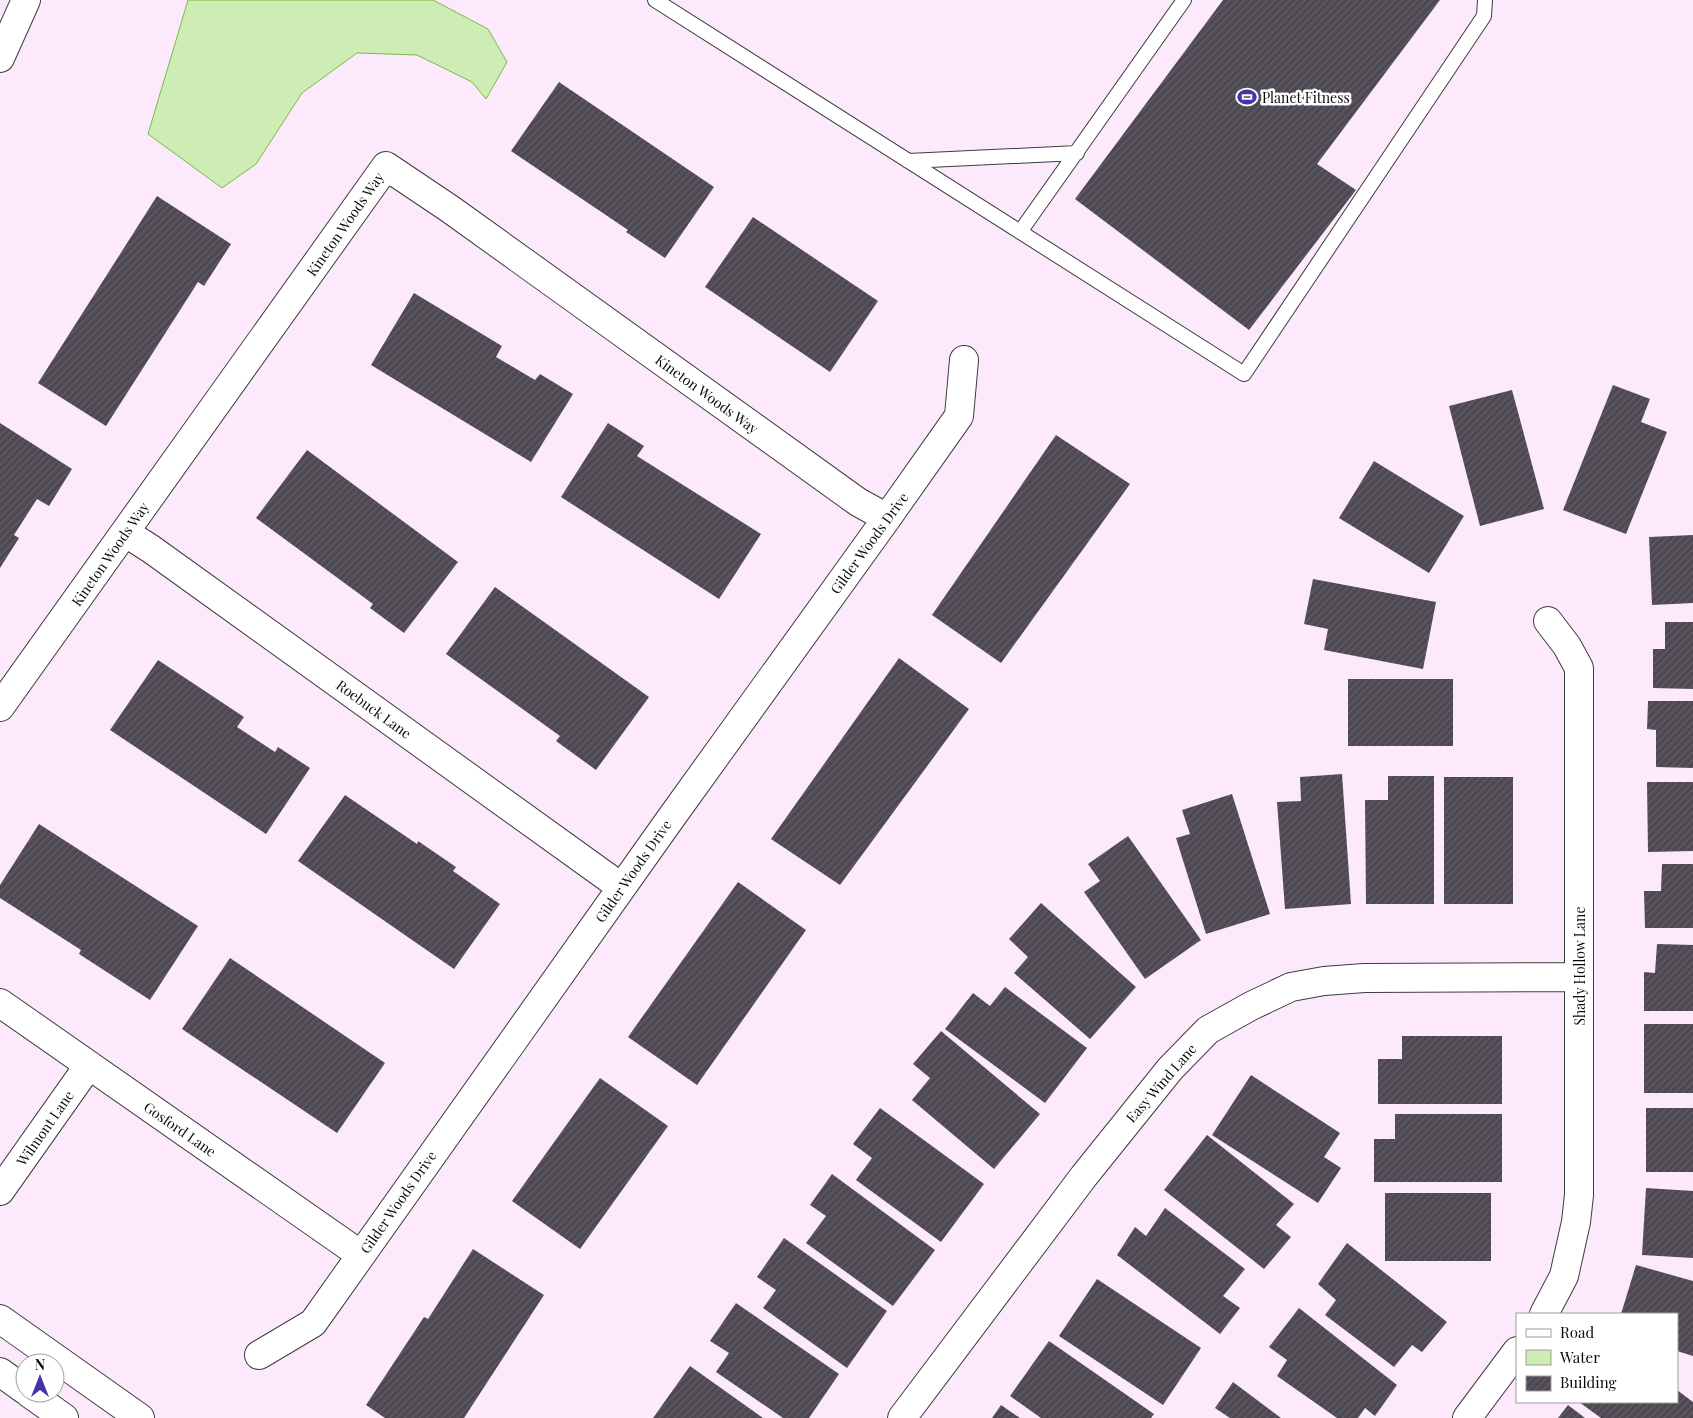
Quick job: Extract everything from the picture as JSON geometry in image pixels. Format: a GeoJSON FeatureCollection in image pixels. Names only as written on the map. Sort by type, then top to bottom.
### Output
{"type":"FeatureCollection","features":[{"type":"Feature","properties":{"kind":"street"},"geometry":{"type":"LineString","coordinates":[[0,58],[26,0]]}},
{"type":"Feature","properties":{"kind":"street","name":"Kineton Woods Way"},"geometry":{"type":"LineString","coordinates":[[0,708],[386,166],[450,209],[858,502],[887,518]]}},
{"type":"Feature","properties":{"kind":"street","name":"Gilder Woods Drive"},"geometry":{"type":"LineString","coordinates":[[259,1355],[313,1323],[622,887],[887,518],[959,416],[964,360]]}},
{"type":"Feature","properties":{"kind":"street","name":"Roebuck Lane"},"geometry":{"type":"LineString","coordinates":[[126,533],[622,887]]}},
{"type":"Feature","properties":{"kind":"street","name":"Shady Hollow Lane"},"geometry":{"type":"LineString","coordinates":[[1545,1313],[1564,1276],[1576,1222],[1579,1195],[1579,668],[1567,646],[1548,621]]}},
{"type":"Feature","properties":{"kind":"street","name":"Easy Wind Lane"},"geometry":{"type":"LineString","coordinates":[[902,1418],[1084,1176],[1170,1068],[1208,1030],[1251,1006],[1291,987],[1324,981],[1364,978],[1579,977]]}},
{"type":"Feature","properties":{"kind":"street","name":"Gosford Lane"},"geometry":{"type":"LineString","coordinates":[[0,1003],[361,1255]]}},
{"type":"Feature","properties":{"kind":"street","name":"Wilmont Lane"},"geometry":{"type":"LineString","coordinates":[[0,1191],[89,1065]]}},
{"type":"Feature","properties":{"kind":"street"},"geometry":{"type":"LineString","coordinates":[[0,1318],[140,1418]]}},
{"type":"Feature","properties":{"kind":"street"},"geometry":{"type":"LineString","coordinates":[[1467,1418],[1516,1352]]}},
{"type":"Feature","properties":{"kind":"street"},"geometry":{"type":"LineString","coordinates":[[0,1372],[15,1383]]}},
{"type":"Feature","properties":{"kind":"street"},"geometry":{"type":"LineString","coordinates":[[43,1403],[64,1418]]}},
{"type":"Feature","properties":{"kind":"lane"},"geometry":{"type":"LineString","coordinates":[[655,0],[1244,374],[1484,16],[1485,0]]}},
{"type":"Feature","properties":{"kind":"lane"},"geometry":{"type":"LineString","coordinates":[[1020,232],[1184,0]]}},
{"type":"Feature","properties":{"kind":"lane"},"geometry":{"type":"LineString","coordinates":[[908,161],[1076,153]]}},
{"type":"Feature","properties":{"kind":"water"},"geometry":{"type":"Polygon","coordinates":[[[188,0],[433,0],[488,29],[507,62],[486,99],[472,82],[417,55],[357,53],[302,93],[256,164],[222,188],[148,134],[188,0]]]}},
{"type":"Feature","properties":{"kind":"building"},"geometry":{"type":"Polygon","coordinates":[[[1223,0],[1440,0],[1317,164],[1356,190],[1249,330],[1075,199],[1223,0]]]}},
{"type":"Feature","properties":{"kind":"building"},"geometry":{"type":"Polygon","coordinates":[[[559,82],[714,187],[665,258],[626,232],[628,230],[511,151],[559,82]]]}},
{"type":"Feature","properties":{"kind":"building"},"geometry":{"type":"Polygon","coordinates":[[[157,196],[231,244],[204,286],[198,282],[106,426],[38,383],[157,196]]]}},
{"type":"Feature","properties":{"kind":"building"},"geometry":{"type":"Polygon","coordinates":[[[753,217],[878,301],[830,372],[705,287],[753,217]]]}},
{"type":"Feature","properties":{"kind":"building"},"geometry":{"type":"Polygon","coordinates":[[[414,293],[502,346],[496,357],[535,380],[540,374],[573,394],[531,462],[371,365],[414,293]]]}},
{"type":"Feature","properties":{"kind":"building"},"geometry":{"type":"Polygon","coordinates":[[[1613,385],[1650,399],[1641,422],[1667,432],[1626,534],[1563,510],[1613,385]]]}},
{"type":"Feature","properties":{"kind":"building"},"geometry":{"type":"Polygon","coordinates":[[[1512,390],[1544,509],[1480,526],[1449,406],[1512,390]]]}},
{"type":"Feature","properties":{"kind":"building"},"geometry":{"type":"Polygon","coordinates":[[[0,423],[72,469],[49,506],[37,499],[14,535],[19,538],[0,568],[0,423]]]}},
{"type":"Feature","properties":{"kind":"building"},"geometry":{"type":"Polygon","coordinates":[[[608,423],[644,446],[637,456],[761,534],[719,599],[561,497],[608,423]]]}},
{"type":"Feature","properties":{"kind":"building"},"geometry":{"type":"Polygon","coordinates":[[[1056,435],[1130,484],[1001,663],[932,615],[1056,435]]]}},
{"type":"Feature","properties":{"kind":"building"},"geometry":{"type":"Polygon","coordinates":[[[307,450],[458,562],[404,633],[370,608],[373,604],[256,518],[307,450]]]}},
{"type":"Feature","properties":{"kind":"building"},"geometry":{"type":"Polygon","coordinates":[[[1374,461],[1464,516],[1429,573],[1339,518],[1374,461]]]}},
{"type":"Feature","properties":{"kind":"building"},"geometry":{"type":"Polygon","coordinates":[[[1693,535],[1693,603],[1652,605],[1649,537],[1693,535]]]}},
{"type":"Feature","properties":{"kind":"building"},"geometry":{"type":"Polygon","coordinates":[[[1313,579],[1436,602],[1423,669],[1324,650],[1328,629],[1304,624],[1313,579]]]}},
{"type":"Feature","properties":{"kind":"building"},"geometry":{"type":"Polygon","coordinates":[[[495,587],[649,697],[596,770],[556,741],[560,736],[446,654],[495,587]]]}},
{"type":"Feature","properties":{"kind":"building"},"geometry":{"type":"Polygon","coordinates":[[[1665,622],[1693,622],[1693,689],[1653,688],[1653,649],[1665,649],[1665,622]]]}},
{"type":"Feature","properties":{"kind":"building"},"geometry":{"type":"Polygon","coordinates":[[[899,658],[969,709],[840,885],[771,839],[899,658]]]}},
{"type":"Feature","properties":{"kind":"building"},"geometry":{"type":"Polygon","coordinates":[[[158,660],[244,717],[237,727],[275,752],[278,747],[310,768],[266,834],[110,730],[158,660]]]}},
{"type":"Feature","properties":{"kind":"building"},"geometry":{"type":"Polygon","coordinates":[[[1348,679],[1453,679],[1453,746],[1348,746],[1348,679]]]}},
{"type":"Feature","properties":{"kind":"building"},"geometry":{"type":"Polygon","coordinates":[[[1648,701],[1693,701],[1693,768],[1656,767],[1656,730],[1647,729],[1648,701]]]}},
{"type":"Feature","properties":{"kind":"building"},"geometry":{"type":"Polygon","coordinates":[[[1342,774],[1351,904],[1285,909],[1277,802],[1301,801],[1300,777],[1342,774]]]}},
{"type":"Feature","properties":{"kind":"building"},"geometry":{"type":"Polygon","coordinates":[[[1388,776],[1434,776],[1434,904],[1366,904],[1365,800],[1388,800],[1388,776]]]}},
{"type":"Feature","properties":{"kind":"building"},"geometry":{"type":"Polygon","coordinates":[[[1444,777],[1513,777],[1513,904],[1444,904],[1444,777]]]}},
{"type":"Feature","properties":{"kind":"building"},"geometry":{"type":"Polygon","coordinates":[[[1647,782],[1693,782],[1693,851],[1648,852],[1647,782]]]}},
{"type":"Feature","properties":{"kind":"building"},"geometry":{"type":"Polygon","coordinates":[[[1232,794],[1270,914],[1206,934],[1176,838],[1190,834],[1182,810],[1232,794]]]}},
{"type":"Feature","properties":{"kind":"building"},"geometry":{"type":"Polygon","coordinates":[[[345,795],[417,844],[418,841],[456,867],[453,871],[500,904],[454,969],[298,861],[345,795]]]}},
{"type":"Feature","properties":{"kind":"building"},"geometry":{"type":"Polygon","coordinates":[[[39,824],[198,926],[150,1000],[79,954],[81,950],[0,898],[0,885],[39,824]]]}},
{"type":"Feature","properties":{"kind":"building"},"geometry":{"type":"Polygon","coordinates":[[[1128,836],[1201,940],[1145,979],[1084,892],[1100,881],[1088,864],[1128,836]]]}},
{"type":"Feature","properties":{"kind":"building"},"geometry":{"type":"Polygon","coordinates":[[[1662,864],[1693,864],[1693,928],[1645,928],[1644,891],[1661,891],[1662,864]]]}},
{"type":"Feature","properties":{"kind":"building"},"geometry":{"type":"Polygon","coordinates":[[[738,882],[806,930],[697,1085],[628,1037],[738,882]]]}},
{"type":"Feature","properties":{"kind":"building"},"geometry":{"type":"Polygon","coordinates":[[[1041,903],[1136,987],[1090,1039],[1014,973],[1028,957],[1009,939],[1041,903]]]}},
{"type":"Feature","properties":{"kind":"building"},"geometry":{"type":"Polygon","coordinates":[[[1657,944],[1693,945],[1693,1011],[1644,1011],[1644,972],[1655,973],[1657,944]]]}},
{"type":"Feature","properties":{"kind":"building"},"geometry":{"type":"Polygon","coordinates":[[[230,958],[385,1063],[337,1133],[182,1029],[230,958]]]}},
{"type":"Feature","properties":{"kind":"building"},"geometry":{"type":"Polygon","coordinates":[[[1005,987],[1087,1048],[1045,1103],[945,1029],[973,993],[990,1006],[1005,987]]]}},
{"type":"Feature","properties":{"kind":"building"},"geometry":{"type":"Polygon","coordinates":[[[1644,1024],[1693,1024],[1693,1093],[1644,1093],[1644,1024]]]}},
{"type":"Feature","properties":{"kind":"building"},"geometry":{"type":"Polygon","coordinates":[[[941,1031],[1040,1114],[994,1169],[912,1100],[930,1078],[913,1064],[941,1031]]]}},
{"type":"Feature","properties":{"kind":"building"},"geometry":{"type":"Polygon","coordinates":[[[1402,1036],[1502,1036],[1502,1104],[1378,1104],[1378,1059],[1402,1059],[1402,1036]]]}},
{"type":"Feature","properties":{"kind":"building"},"geometry":{"type":"Polygon","coordinates":[[[1251,1075],[1340,1133],[1324,1157],[1341,1168],[1318,1203],[1212,1135],[1251,1075]]]}},
{"type":"Feature","properties":{"kind":"building"},"geometry":{"type":"Polygon","coordinates":[[[600,1078],[668,1126],[580,1249],[512,1201],[600,1078]]]}},
{"type":"Feature","properties":{"kind":"building"},"geometry":{"type":"Polygon","coordinates":[[[880,1108],[984,1184],[941,1242],[856,1180],[872,1158],[853,1144],[880,1108]]]}},
{"type":"Feature","properties":{"kind":"building"},"geometry":{"type":"Polygon","coordinates":[[[1646,1108],[1693,1108],[1693,1172],[1646,1172],[1646,1108]]]}},
{"type":"Feature","properties":{"kind":"building"},"geometry":{"type":"Polygon","coordinates":[[[1395,1114],[1502,1114],[1502,1182],[1374,1182],[1374,1139],[1395,1139],[1395,1114]]]}},
{"type":"Feature","properties":{"kind":"building"},"geometry":{"type":"Polygon","coordinates":[[[1207,1135],[1294,1204],[1276,1225],[1291,1237],[1264,1269],[1164,1190],[1207,1135]]]}},
{"type":"Feature","properties":{"kind":"building"},"geometry":{"type":"Polygon","coordinates":[[[832,1174],[935,1250],[893,1306],[806,1243],[826,1216],[810,1205],[832,1174]]]}},
{"type":"Feature","properties":{"kind":"building"},"geometry":{"type":"Polygon","coordinates":[[[1646,1188],[1693,1191],[1693,1258],[1642,1255],[1646,1188]]]}},
{"type":"Feature","properties":{"kind":"building"},"geometry":{"type":"Polygon","coordinates":[[[1385,1193],[1491,1193],[1491,1261],[1385,1261],[1385,1193]]]}},
{"type":"Feature","properties":{"kind":"building"},"geometry":{"type":"Polygon","coordinates":[[[1165,1208],[1245,1269],[1223,1296],[1240,1308],[1220,1334],[1117,1255],[1135,1227],[1146,1236],[1165,1208]]]}},
{"type":"Feature","properties":{"kind":"building"},"geometry":{"type":"Polygon","coordinates":[[[784,1238],[887,1311],[847,1368],[763,1308],[776,1290],[757,1277],[784,1238]]]}},
{"type":"Feature","properties":{"kind":"building"},"geometry":{"type":"Polygon","coordinates":[[[1347,1243],[1447,1322],[1422,1352],[1412,1345],[1394,1367],[1325,1315],[1336,1300],[1318,1284],[1347,1243]]]}},
{"type":"Feature","properties":{"kind":"building"},"geometry":{"type":"Polygon","coordinates":[[[473,1249],[544,1295],[464,1418],[385,1418],[366,1405],[424,1317],[428,1319],[473,1249]]]}},
{"type":"Feature","properties":{"kind":"building"},"geometry":{"type":"Polygon","coordinates":[[[1636,1265],[1693,1281],[1693,1356],[1678,1351],[1678,1313],[1621,1313],[1636,1265]]]}},
{"type":"Feature","properties":{"kind":"building"},"geometry":{"type":"Polygon","coordinates":[[[1097,1279],[1201,1348],[1163,1405],[1059,1336],[1097,1279]]]}},
{"type":"Feature","properties":{"kind":"building"},"geometry":{"type":"Polygon","coordinates":[[[736,1303],[839,1374],[809,1418],[783,1418],[716,1372],[729,1353],[710,1341],[736,1303]]]}},
{"type":"Feature","properties":{"kind":"building"},"geometry":{"type":"Polygon","coordinates":[[[1299,1308],[1397,1385],[1375,1416],[1365,1408],[1358,1418],[1337,1418],[1277,1376],[1287,1360],[1269,1347],[1299,1308]]]}},
{"type":"Feature","properties":{"kind":"building"},"geometry":{"type":"Polygon","coordinates":[[[1049,1341],[1154,1414],[1151,1418],[1041,1418],[1010,1396],[1049,1341]]]}},
{"type":"Feature","properties":{"kind":"building"},"geometry":{"type":"Polygon","coordinates":[[[690,1366],[763,1418],[653,1418],[690,1366]]]}},
{"type":"Feature","properties":{"kind":"building"},"geometry":{"type":"Polygon","coordinates":[[[1233,1382],[1281,1418],[1230,1418],[1215,1408],[1233,1382]]]}},
{"type":"Feature","properties":{"kind":"building"},"geometry":{"type":"Polygon","coordinates":[[[1678,1391],[1693,1402],[1693,1418],[1601,1418],[1580,1403],[1678,1403],[1678,1391]]]}},
{"type":"Feature","properties":{"kind":"building"},"geometry":{"type":"Polygon","coordinates":[[[1001,1405],[1020,1418],[992,1418],[1001,1405]]]}},
{"type":"Feature","properties":{"kind":"building"},"geometry":{"type":"Polygon","coordinates":[[[1568,1405],[1585,1418],[1558,1418],[1568,1405]]]}},
{"type":"Feature","properties":{"kind":"place","name":"Planet Fitness"},"geometry":{"type":"Point","coordinates":[1247,97]}}]}
